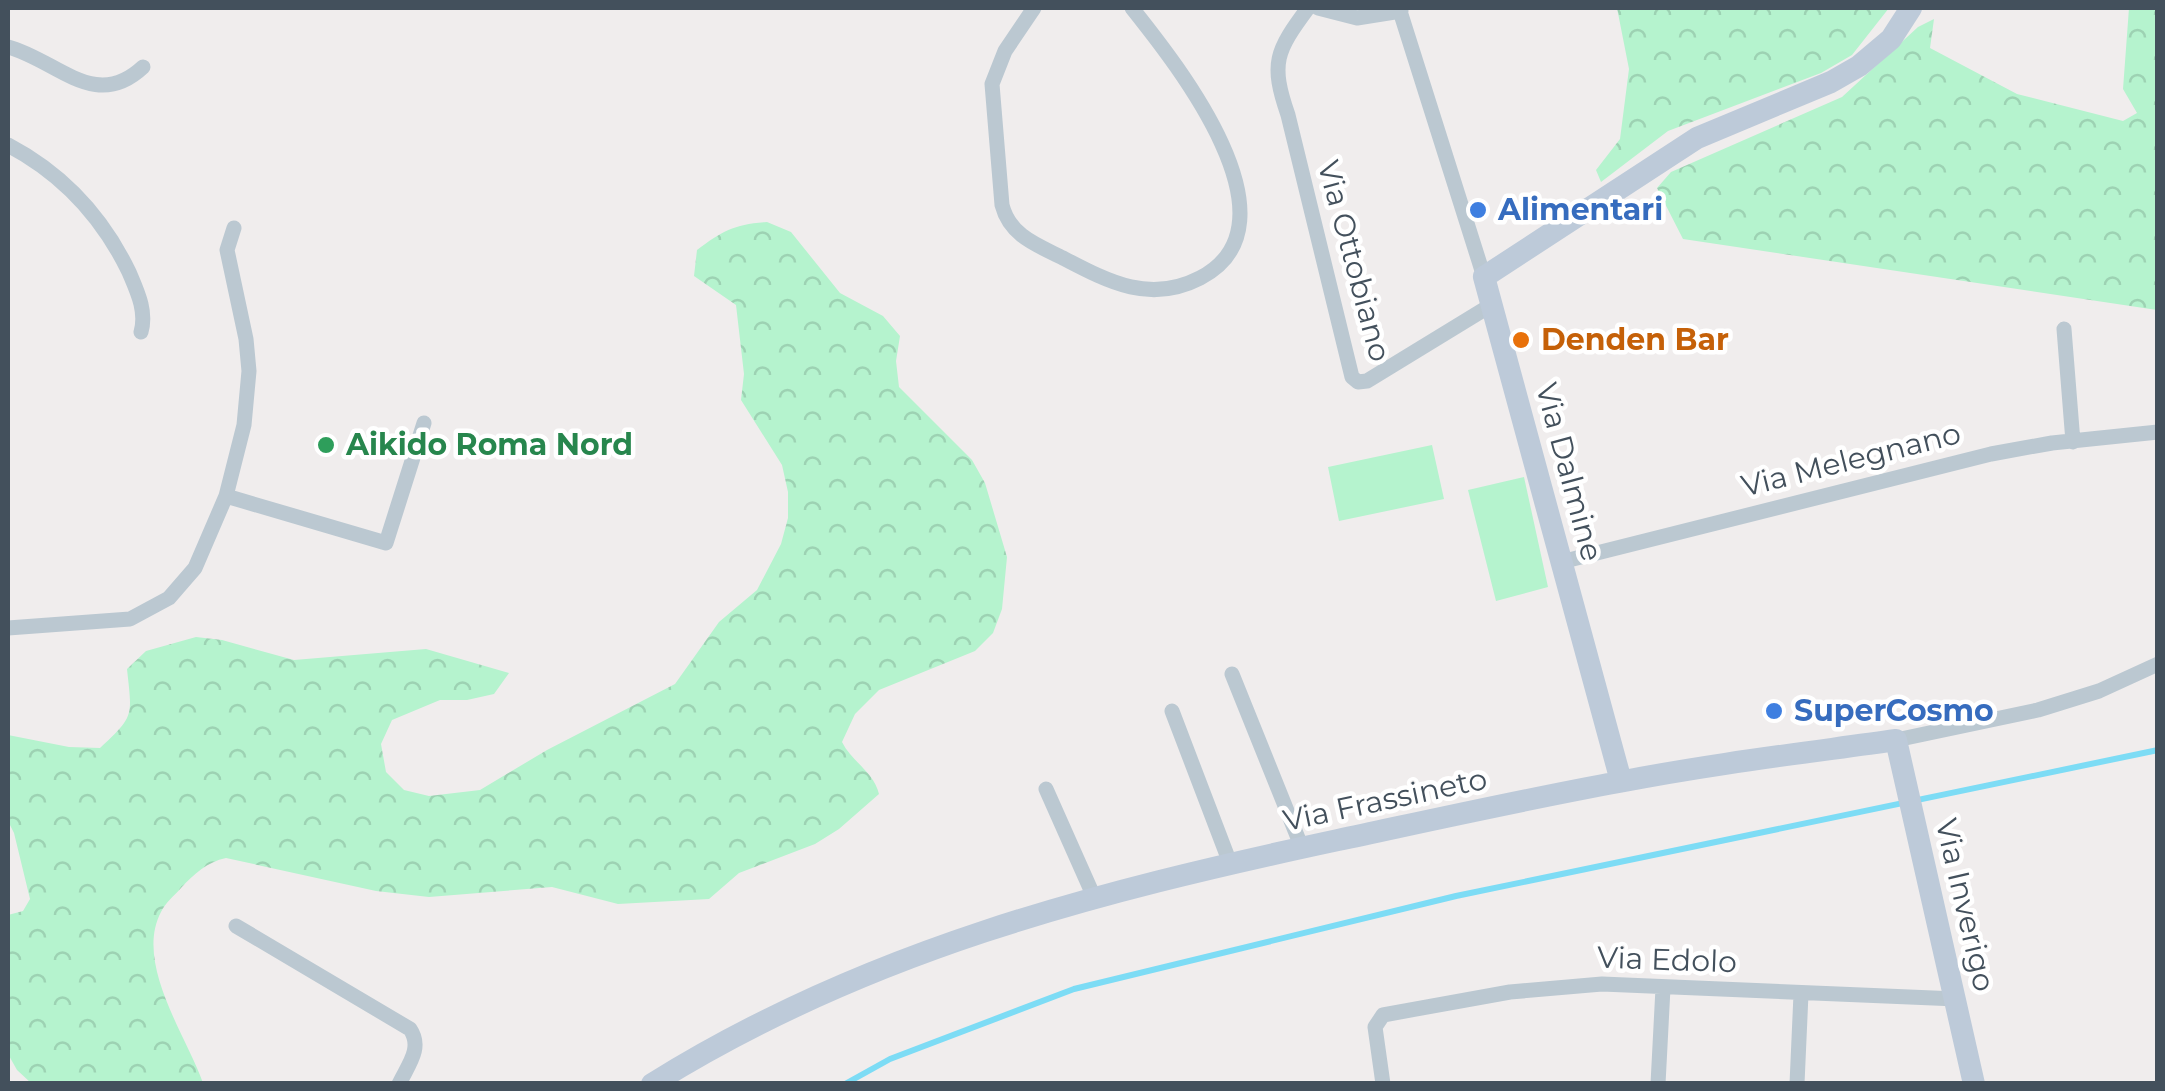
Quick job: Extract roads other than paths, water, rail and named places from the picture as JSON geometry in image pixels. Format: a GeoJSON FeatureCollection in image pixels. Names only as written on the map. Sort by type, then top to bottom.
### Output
{"type":"FeatureCollection","features":[{"type":"Feature","properties":{"kind":"street"},"geometry":{"type":"LineString","coordinates":[[1034,8],[997,66],[992,84],[1002,205],[1007,219],[1027,239],[1101,277],[1137,290],[1157,292],[1194,281],[1223,262],[1236,232],[1238,203],[1223,148],[1200,98],[1132,8]]}},
{"type":"Feature","properties":{"kind":"street","name":"Via Ottobiano"},"geometry":{"type":"LineString","coordinates":[[1308,8],[1280,50],[1276,78],[1352,378],[1367,381],[1492,304]]}},
{"type":"Feature","properties":{"kind":"street"},"geometry":{"type":"LineString","coordinates":[[1318,8],[1357,18],[1400,9]]}},
{"type":"Feature","properties":{"kind":"street"},"geometry":{"type":"LineString","coordinates":[[1484,277],[1696,138],[1850,72],[1890,39],[1911,8]]}},
{"type":"Feature","properties":{"kind":"street","name":"Via Dalmine"},"geometry":{"type":"LineString","coordinates":[[1400,9],[1492,304],[1622,781]]}},
{"type":"Feature","properties":{"kind":"street"},"geometry":{"type":"LineString","coordinates":[[8,47],[98,86],[123,84],[143,68]]}},
{"type":"Feature","properties":{"kind":"street"},"geometry":{"type":"LineString","coordinates":[[8,144],[58,177],[98,220],[121,256],[139,298],[144,319],[141,332]]}},
{"type":"Feature","properties":{"kind":"street"},"geometry":{"type":"LineString","coordinates":[[8,628],[120,622],[153,609],[178,590],[195,568],[226,496],[244,425],[249,371],[241,306],[227,250],[234,228]]}},
{"type":"Feature","properties":{"kind":"street"},"geometry":{"type":"LineString","coordinates":[[2064,329],[2073,442]]}},
{"type":"Feature","properties":{"kind":"street"},"geometry":{"type":"LineString","coordinates":[[226,496],[386,543],[424,423]]}},
{"type":"Feature","properties":{"kind":"street","name":"Via Melegnano"},"geometry":{"type":"LineString","coordinates":[[1561,562],[1976,458],[2158,432]]}},
{"type":"Feature","properties":{"kind":"street","name":"Via Frassineto"},"geometry":{"type":"LineString","coordinates":[[652,1084],[728,1039],[832,987],[942,946],[1094,897],[1230,863],[1622,781],[1898,749],[2099,691],[2158,664]]}},
{"type":"Feature","properties":{"kind":"street"},"geometry":{"type":"LineString","coordinates":[[1232,674],[1302,848]]}},
{"type":"Feature","properties":{"kind":"street"},"geometry":{"type":"LineString","coordinates":[[1172,711],[1230,863]]}},
{"type":"Feature","properties":{"kind":"street","name":"Via Inverigo"},"geometry":{"type":"LineString","coordinates":[[1898,749],[1974,1084]]}},
{"type":"Feature","properties":{"kind":"street"},"geometry":{"type":"LineString","coordinates":[[1046,788],[1094,897]]}},
{"type":"Feature","properties":{"kind":"street"},"geometry":{"type":"LineString","coordinates":[[236,926],[410,1028],[416,1048],[399,1084]]}},
{"type":"Feature","properties":{"kind":"street","name":"Via Edolo"},"geometry":{"type":"LineString","coordinates":[[1382,1082],[1375,1031],[1378,1018],[1392,1012],[1510,992],[1602,984],[1956,1000]]}},
{"type":"Feature","properties":{"kind":"street"},"geometry":{"type":"LineString","coordinates":[[1658,1084],[1663,988]]}},
{"type":"Feature","properties":{"kind":"street"},"geometry":{"type":"LineString","coordinates":[[1797,1084],[1801,994]]}},
{"type":"Feature","properties":{"kind":"street"},"geometry":{"type":"LineString","coordinates":[[1363,1084],[1382,1082]]}},
{"type":"Feature","properties":{"kind":"waterway"},"geometry":{"type":"LineString","coordinates":[[845,1084],[890,1059],[1074,989],[1456,896],[2158,750]]}},
{"type":"Feature","properties":{"kind":"place","name":"Alimentari"},"geometry":{"type":"Point","coordinates":[1478,210]}},
{"type":"Feature","properties":{"kind":"place","name":"Denden Bar"},"geometry":{"type":"Point","coordinates":[1521,340]}},
{"type":"Feature","properties":{"kind":"place","name":"Aikido Roma Nord"},"geometry":{"type":"Point","coordinates":[326,445]}},
{"type":"Feature","properties":{"kind":"place","name":"SuperCosmo"},"geometry":{"type":"Point","coordinates":[1774,711]}}]}
